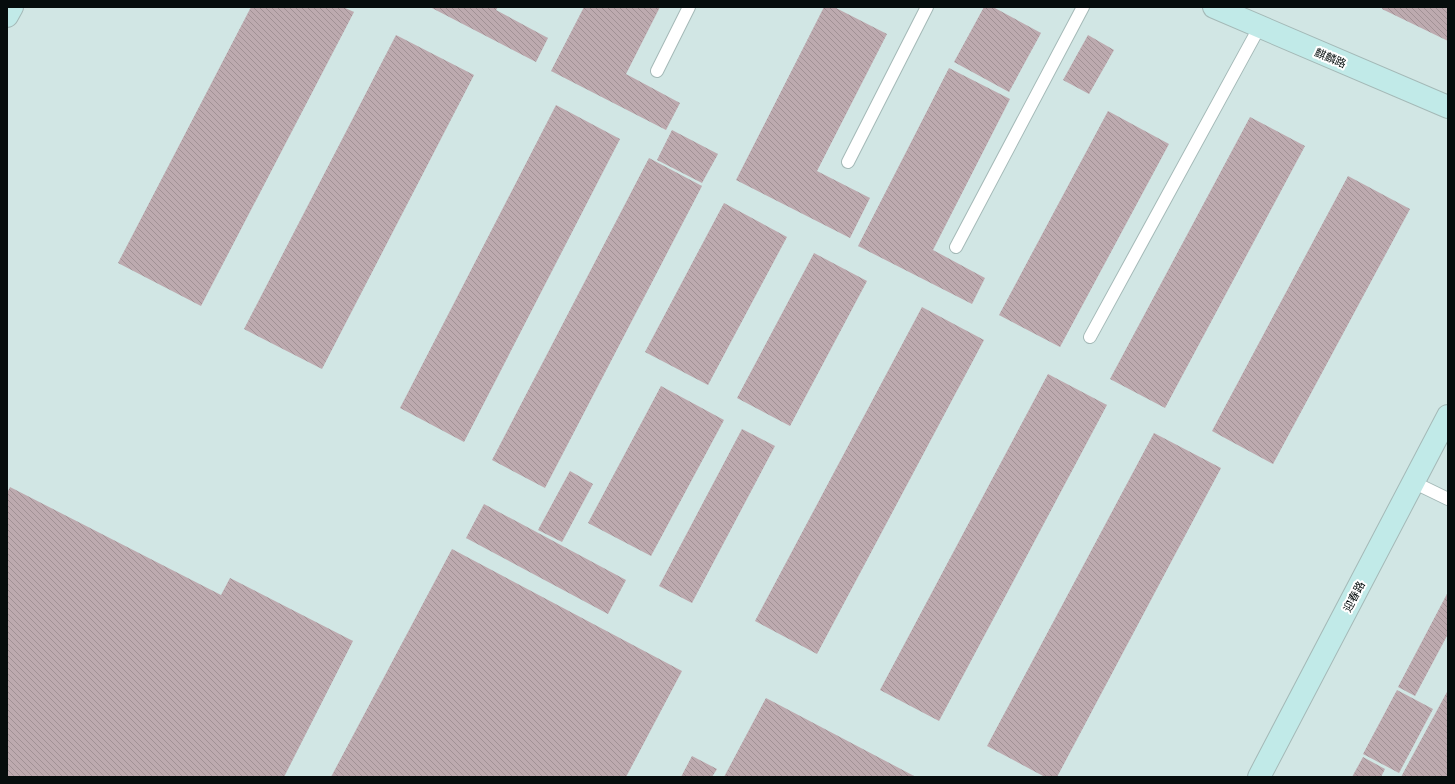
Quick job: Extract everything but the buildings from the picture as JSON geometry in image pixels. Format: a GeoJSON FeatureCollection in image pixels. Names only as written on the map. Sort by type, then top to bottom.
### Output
{"type":"FeatureCollection","features":[{"type":"Feature","properties":{"kind":"street"},"geometry":{"type":"LineString","coordinates":[[7,16],[12,7]]}},
{"type":"Feature","properties":{"kind":"street","name":"麒麟路"},"geometry":{"type":"LineString","coordinates":[[1214,7],[1448,107]]}},
{"type":"Feature","properties":{"kind":"street","name":"迎春路"},"geometry":{"type":"LineString","coordinates":[[1259,777],[1448,416]]}},
{"type":"Feature","properties":{"kind":"lane"},"geometry":{"type":"LineString","coordinates":[[657,71],[689,7]]}},
{"type":"Feature","properties":{"kind":"lane"},"geometry":{"type":"LineString","coordinates":[[848,162],[927,7]]}},
{"type":"Feature","properties":{"kind":"lane"},"geometry":{"type":"LineString","coordinates":[[956,247],[1083,7]]}},
{"type":"Feature","properties":{"kind":"lane"},"geometry":{"type":"LineString","coordinates":[[1090,337],[1260,26]]}},
{"type":"Feature","properties":{"kind":"lane"},"geometry":{"type":"LineString","coordinates":[[1414,482],[1448,499]]}}]}
